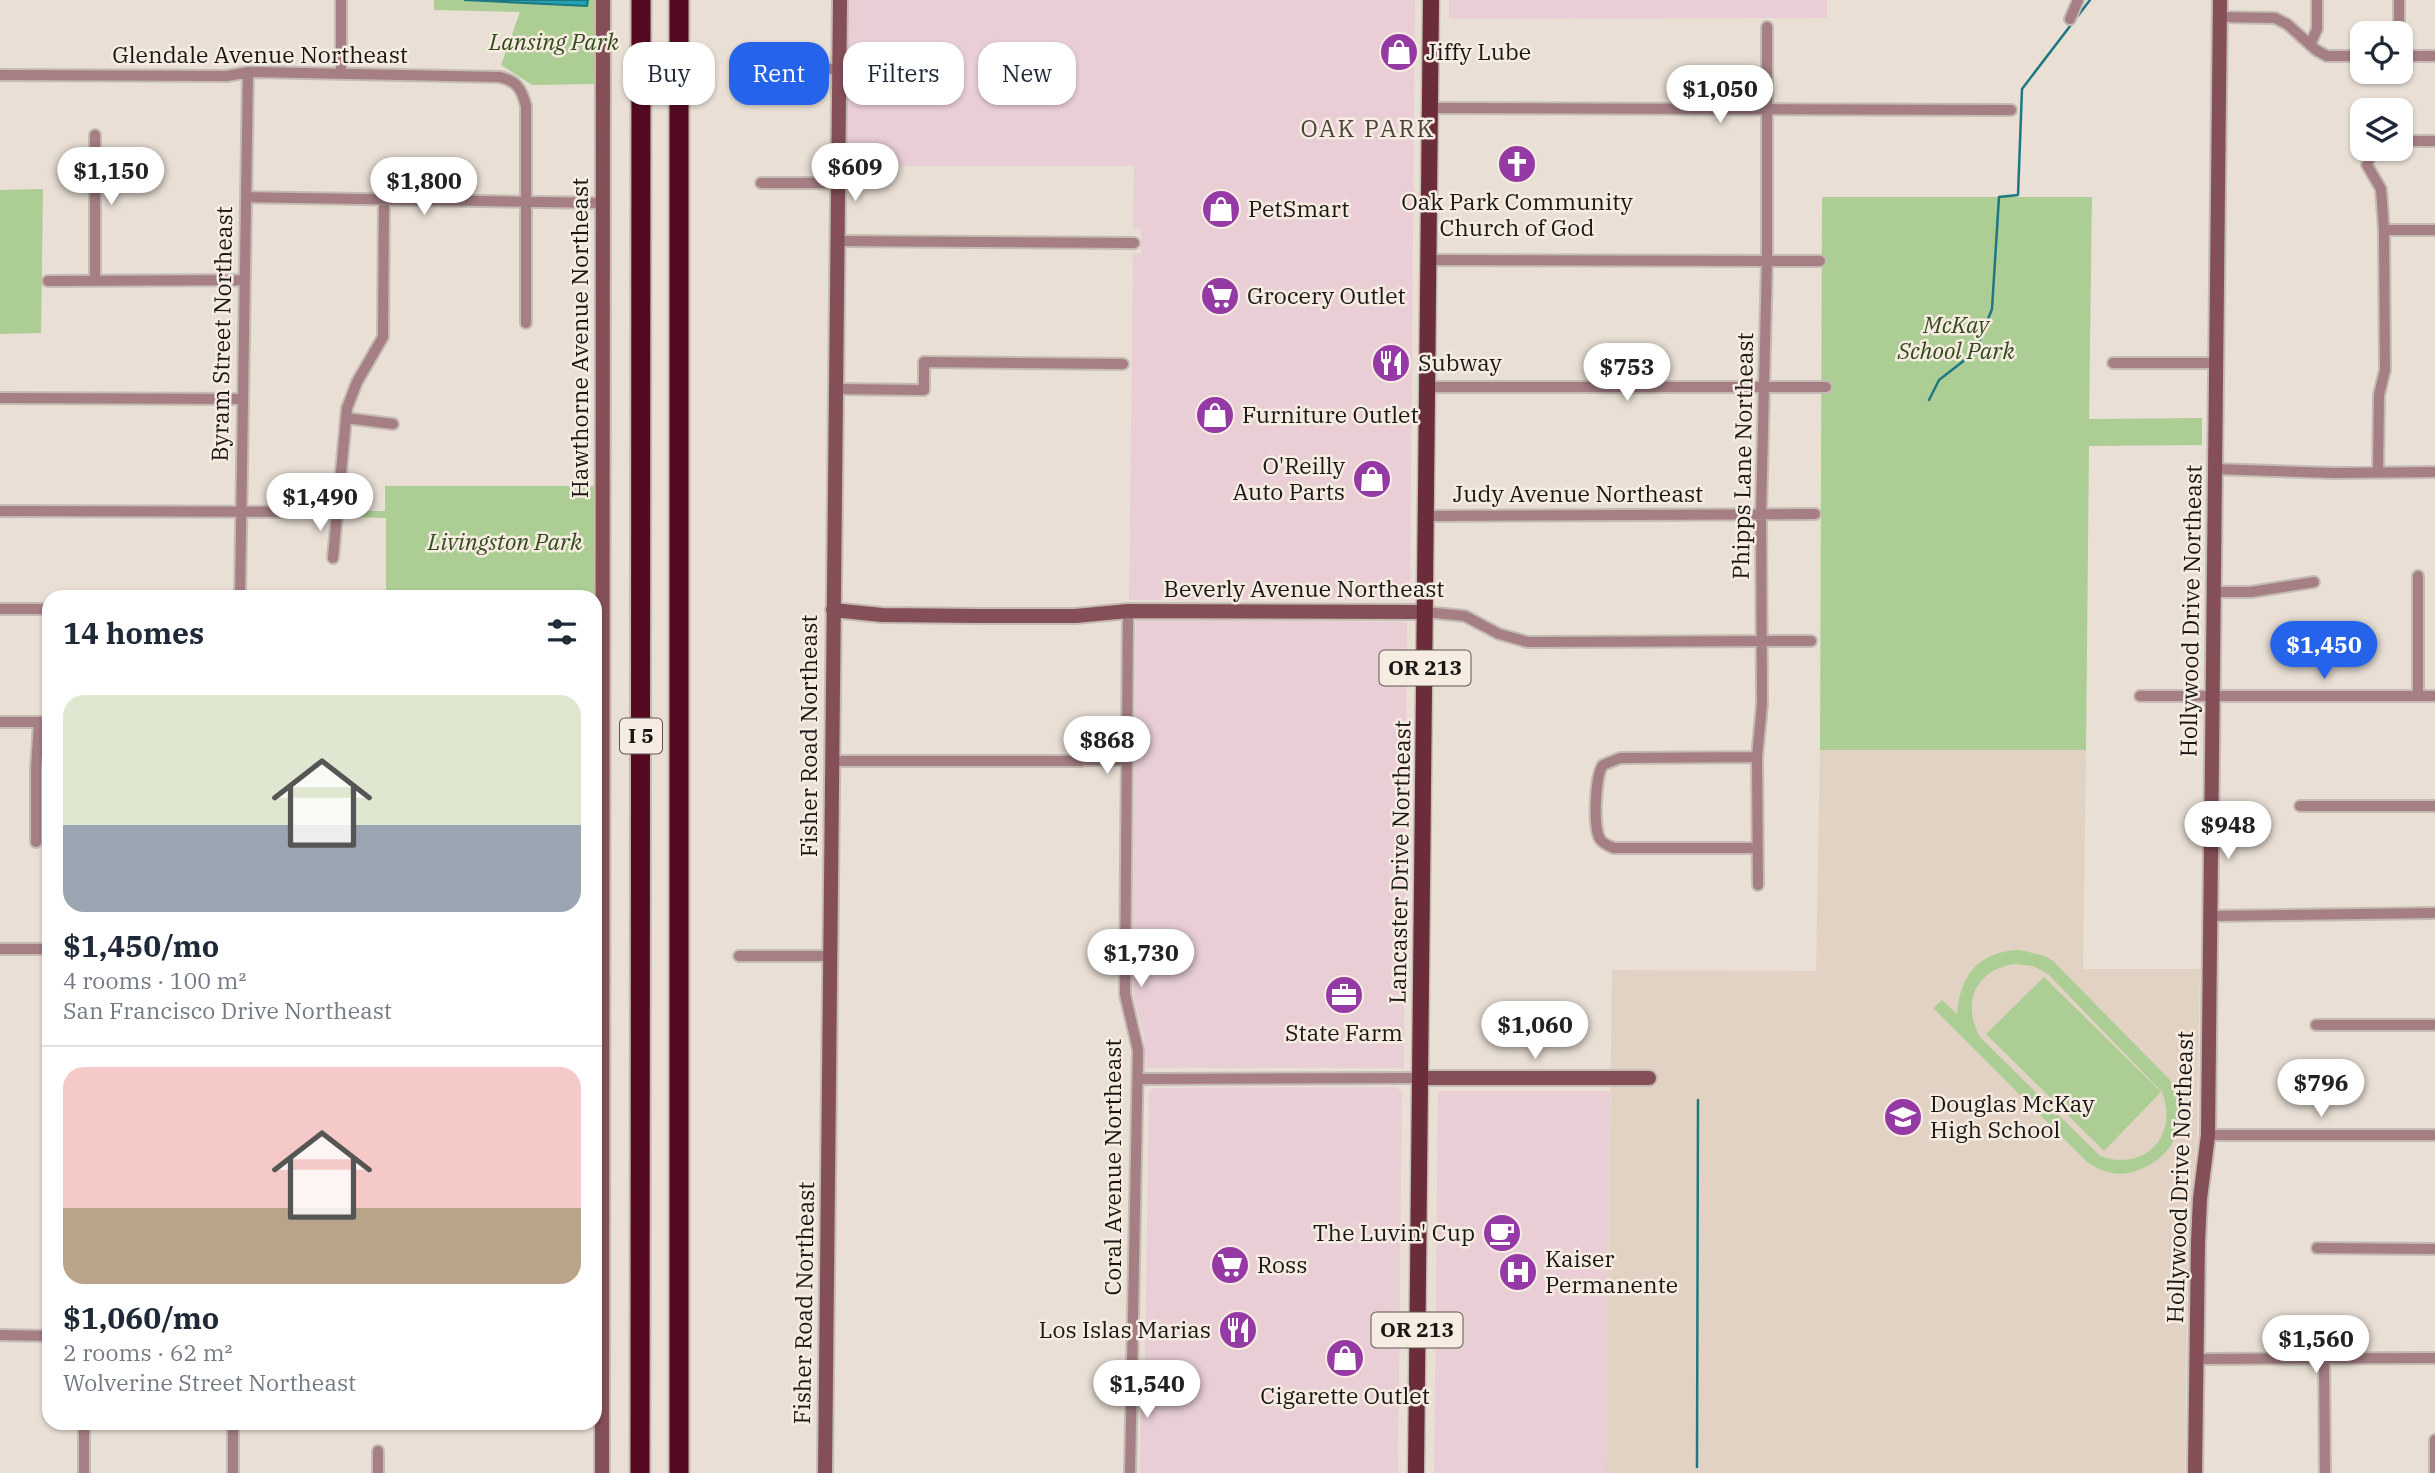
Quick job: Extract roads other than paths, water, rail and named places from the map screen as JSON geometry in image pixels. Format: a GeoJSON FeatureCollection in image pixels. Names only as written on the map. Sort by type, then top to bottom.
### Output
{"type":"FeatureCollection","features":[{"type":"Feature","properties":{"kind":"highway","name":"I 5"},"geometry":{"type":"LineString","coordinates":[[640,0],[640,1473]]}},
{"type":"Feature","properties":{"kind":"highway","name":"I 5"},"geometry":{"type":"LineString","coordinates":[[679,1473],[680,0]]}},
{"type":"Feature","properties":{"kind":"highway","name":"I 5"},"geometry":{"type":"LineString","coordinates":[[679,1378],[690,1473]]}},
{"type":"Feature","properties":{"kind":"main road","name":"Lancaster Drive Northeast"},"geometry":{"type":"LineString","coordinates":[[1416,1473],[1431,0]]}},
{"type":"Feature","properties":{"kind":"street"},"geometry":{"type":"LineString","coordinates":[[341,0],[341,73]]}},
{"type":"Feature","properties":{"kind":"street","name":"Hawthorne Avenue Northeast"},"geometry":{"type":"LineString","coordinates":[[601,590],[603,0]]}},
{"type":"Feature","properties":{"kind":"street","name":"Fisher Road Northeast"},"geometry":{"type":"LineString","coordinates":[[825,1473],[840,0]]}},
{"type":"Feature","properties":{"kind":"street"},"geometry":{"type":"LineString","coordinates":[[2070,19],[2078,0]]}},
{"type":"Feature","properties":{"kind":"street","name":"Hollywood Drive Northeast"},"geometry":{"type":"LineString","coordinates":[[2195,1473],[2199,1210],[2208,1135],[2220,0]]}},
{"type":"Feature","properties":{"kind":"street"},"geometry":{"type":"LineString","coordinates":[[2309,45],[2317,29],[2318,0]]}},
{"type":"Feature","properties":{"kind":"street"},"geometry":{"type":"LineString","coordinates":[[2399,0],[2399,21]]}},
{"type":"Feature","properties":{"kind":"street"},"geometry":{"type":"LineString","coordinates":[[2220,17],[2275,18],[2287,24],[2309,45],[2327,56],[2350,56]]}},
{"type":"Feature","properties":{"kind":"street","name":"Phipps Lane Northeast"},"geometry":{"type":"LineString","coordinates":[[1758,885],[1757,757],[1762,704],[1761,514],[1767,260],[1767,27]]}},
{"type":"Feature","properties":{"kind":"street"},"geometry":{"type":"LineString","coordinates":[[2413,56],[2435,56]]}},
{"type":"Feature","properties":{"kind":"street"},"geometry":{"type":"LineString","coordinates":[[829,69],[838,69]]}},
{"type":"Feature","properties":{"kind":"street","name":"Glendale Avenue Northeast"},"geometry":{"type":"LineString","coordinates":[[0,75],[227,76],[248,72],[499,77],[517,85],[524,95],[526,203]]}},
{"type":"Feature","properties":{"kind":"street","name":"Byram Street Northeast"},"geometry":{"type":"LineString","coordinates":[[240,590],[248,72]]}},
{"type":"Feature","properties":{"kind":"street"},"geometry":{"type":"LineString","coordinates":[[1429,108],[2011,110]]}},
{"type":"Feature","properties":{"kind":"street"},"geometry":{"type":"LineString","coordinates":[[95,135],[95,280]]}},
{"type":"Feature","properties":{"kind":"street"},"geometry":{"type":"LineString","coordinates":[[2413,141],[2435,141]]}},
{"type":"Feature","properties":{"kind":"street"},"geometry":{"type":"LineString","coordinates":[[2368,161],[2367,165],[2381,189],[2384,229],[2385,370],[2379,395],[2378,472]]}},
{"type":"Feature","properties":{"kind":"street"},"geometry":{"type":"LineString","coordinates":[[761,183],[837,183]]}},
{"type":"Feature","properties":{"kind":"street"},"geometry":{"type":"LineString","coordinates":[[246,197],[603,203]]}},
{"type":"Feature","properties":{"kind":"street"},"geometry":{"type":"LineString","coordinates":[[332,558],[346,418],[354,389],[383,337],[384,200]]}},
{"type":"Feature","properties":{"kind":"street"},"geometry":{"type":"LineString","coordinates":[[526,203],[526,323]]}},
{"type":"Feature","properties":{"kind":"street"},"geometry":{"type":"LineString","coordinates":[[2384,229],[2435,230]]}},
{"type":"Feature","properties":{"kind":"street"},"geometry":{"type":"LineString","coordinates":[[837,241],[1134,243]]}},
{"type":"Feature","properties":{"kind":"street"},"geometry":{"type":"LineString","coordinates":[[1428,260],[1820,261]]}},
{"type":"Feature","properties":{"kind":"street"},"geometry":{"type":"LineString","coordinates":[[48,281],[243,280]]}},
{"type":"Feature","properties":{"kind":"street"},"geometry":{"type":"LineString","coordinates":[[835,389],[924,390],[924,362],[1123,364]]}},
{"type":"Feature","properties":{"kind":"street"},"geometry":{"type":"LineString","coordinates":[[2113,363],[2216,363]]}},
{"type":"Feature","properties":{"kind":"street"},"geometry":{"type":"LineString","coordinates":[[1427,387],[1826,387]]}},
{"type":"Feature","properties":{"kind":"street"},"geometry":{"type":"LineString","coordinates":[[0,398],[242,398]]}},
{"type":"Feature","properties":{"kind":"street"},"geometry":{"type":"LineString","coordinates":[[346,418],[393,424]]}},
{"type":"Feature","properties":{"kind":"street"},"geometry":{"type":"LineString","coordinates":[[2215,469],[2435,472]]}},
{"type":"Feature","properties":{"kind":"street"},"geometry":{"type":"LineString","coordinates":[[0,511],[336,512]]}},
{"type":"Feature","properties":{"kind":"street","name":"Judy Avenue Northeast"},"geometry":{"type":"LineString","coordinates":[[1425,516],[1815,514]]}},
{"type":"Feature","properties":{"kind":"street"},"geometry":{"type":"LineString","coordinates":[[2418,576],[2418,696]]}},
{"type":"Feature","properties":{"kind":"street"},"geometry":{"type":"LineString","coordinates":[[2213,592],[2251,592],[2314,582]]}},
{"type":"Feature","properties":{"kind":"street"},"geometry":{"type":"LineString","coordinates":[[0,609],[42,609]]}},
{"type":"Feature","properties":{"kind":"street","name":"Beverly Avenue Northeast"},"geometry":{"type":"LineString","coordinates":[[833,610],[883,615],[968,616],[1075,616],[1128,611],[1425,612],[1465,615],[1499,634],[1528,642],[1811,641]]}},
{"type":"Feature","properties":{"kind":"street","name":"Coral Avenue Northeast"},"geometry":{"type":"LineString","coordinates":[[1128,611],[1125,994],[1138,1044],[1130,1473]]}},
{"type":"Feature","properties":{"kind":"street"},"geometry":{"type":"LineString","coordinates":[[2140,696],[2435,696]]}},
{"type":"Feature","properties":{"kind":"street"},"geometry":{"type":"LineString","coordinates":[[0,722],[42,722]]}},
{"type":"Feature","properties":{"kind":"street"},"geometry":{"type":"LineString","coordinates":[[36,842],[36,769],[42,734]]}},
{"type":"Feature","properties":{"kind":"street"},"geometry":{"type":"LineString","coordinates":[[1756,848],[1614,848],[1600,839],[1597,831],[1597,779],[1603,765],[1620,758],[1757,757]]}},
{"type":"Feature","properties":{"kind":"street"},"geometry":{"type":"LineString","coordinates":[[832,761],[1127,760]]}},
{"type":"Feature","properties":{"kind":"street"},"geometry":{"type":"LineString","coordinates":[[2301,806],[2435,806]]}},
{"type":"Feature","properties":{"kind":"street"},"geometry":{"type":"LineString","coordinates":[[2210,916],[2435,913]]}},
{"type":"Feature","properties":{"kind":"street"},"geometry":{"type":"LineString","coordinates":[[0,949],[42,949]]}},
{"type":"Feature","properties":{"kind":"street"},"geometry":{"type":"LineString","coordinates":[[739,956],[830,956]]}},
{"type":"Feature","properties":{"kind":"street"},"geometry":{"type":"LineString","coordinates":[[2316,1025],[2435,1025]]}},
{"type":"Feature","properties":{"kind":"street"},"geometry":{"type":"LineString","coordinates":[[1138,1079],[1650,1078]]}},
{"type":"Feature","properties":{"kind":"street"},"geometry":{"type":"LineString","coordinates":[[2208,1135],[2435,1135]]}},
{"type":"Feature","properties":{"kind":"street"},"geometry":{"type":"LineString","coordinates":[[2317,1248],[2435,1249]]}},
{"type":"Feature","properties":{"kind":"street"},"geometry":{"type":"LineString","coordinates":[[0,1335],[42,1336]]}},
{"type":"Feature","properties":{"kind":"street"},"geometry":{"type":"LineString","coordinates":[[2196,1359],[2435,1358]]}},
{"type":"Feature","properties":{"kind":"street"},"geometry":{"type":"LineString","coordinates":[[2324,1359],[2325,1473]]}},
{"type":"Feature","properties":{"kind":"street"},"geometry":{"type":"LineString","coordinates":[[84,1430],[84,1473]]}},
{"type":"Feature","properties":{"kind":"street"},"geometry":{"type":"LineString","coordinates":[[233,1430],[233,1473]]}},
{"type":"Feature","properties":{"kind":"street","name":"Hawthorne Avenue Northeast"},"geometry":{"type":"LineString","coordinates":[[602,1430],[602,1473]]}},
{"type":"Feature","properties":{"kind":"street"},"geometry":{"type":"LineString","coordinates":[[2435,1440],[2435,1472]]}},
{"type":"Feature","properties":{"kind":"street"},"geometry":{"type":"LineString","coordinates":[[378,1451],[378,1473]]}},
{"type":"Feature","properties":{"kind":"water"},"geometry":{"type":"Polygon","coordinates":[[[464,0],[588,0],[587,6],[464,0]]]}},
{"type":"Feature","properties":{"kind":"waterway"},"geometry":{"type":"LineString","coordinates":[[1929,400],[1939,380],[1975,352],[1992,309],[1999,197],[2018,195],[2022,89],[2090,0]]}},
{"type":"Feature","properties":{"kind":"waterway"},"geometry":{"type":"LineString","coordinates":[[1697,1467],[1698,1100]]}},
{"type":"Feature","properties":{"kind":"place","name":"Jiffy Lube"},"geometry":{"type":"Point","coordinates":[1399,52]}},
{"type":"Feature","properties":{"kind":"place","name":"Oak Park Community Church of God"},"geometry":{"type":"Point","coordinates":[1517,164]}},
{"type":"Feature","properties":{"kind":"place","name":"PetSmart"},"geometry":{"type":"Point","coordinates":[1221,209]}},
{"type":"Feature","properties":{"kind":"place","name":"Grocery Outlet"},"geometry":{"type":"Point","coordinates":[1220,296]}},
{"type":"Feature","properties":{"kind":"place","name":"Subway"},"geometry":{"type":"Point","coordinates":[1391,363]}},
{"type":"Feature","properties":{"kind":"place","name":"Furniture Outlet"},"geometry":{"type":"Point","coordinates":[1215,415]}},
{"type":"Feature","properties":{"kind":"place","name":"O'Reilly Auto Parts"},"geometry":{"type":"Point","coordinates":[1372,479]}},
{"type":"Feature","properties":{"kind":"place","name":"State Farm"},"geometry":{"type":"Point","coordinates":[1344,995]}},
{"type":"Feature","properties":{"kind":"place","name":"Douglas McKay High School"},"geometry":{"type":"Point","coordinates":[1903,1117]}},
{"type":"Feature","properties":{"kind":"place","name":"The Luvin' Cup"},"geometry":{"type":"Point","coordinates":[1502,1233]}},
{"type":"Feature","properties":{"kind":"place","name":"Ross"},"geometry":{"type":"Point","coordinates":[1230,1265]}},
{"type":"Feature","properties":{"kind":"place","name":"Kaiser Permanente"},"geometry":{"type":"Point","coordinates":[1518,1272]}},
{"type":"Feature","properties":{"kind":"place","name":"Los Islas Marias"},"geometry":{"type":"Point","coordinates":[1238,1330]}},
{"type":"Feature","properties":{"kind":"place","name":"Cigarette Outlet"},"geometry":{"type":"Point","coordinates":[1345,1358]}},
{"type":"Feature","properties":{"kind":"district","name":"OAK PARK"},"geometry":{"type":"Point","coordinates":[1368,129]}},
{"type":"Feature","properties":{"kind":"park label","name":"Lansing Park"},"geometry":{"type":"Point","coordinates":[554,42]}},
{"type":"Feature","properties":{"kind":"park label","name":"McKay School Park"},"geometry":{"type":"Point","coordinates":[1956,338]}},
{"type":"Feature","properties":{"kind":"park label","name":"Livingston Park"},"geometry":{"type":"Point","coordinates":[505,542]}}]}
